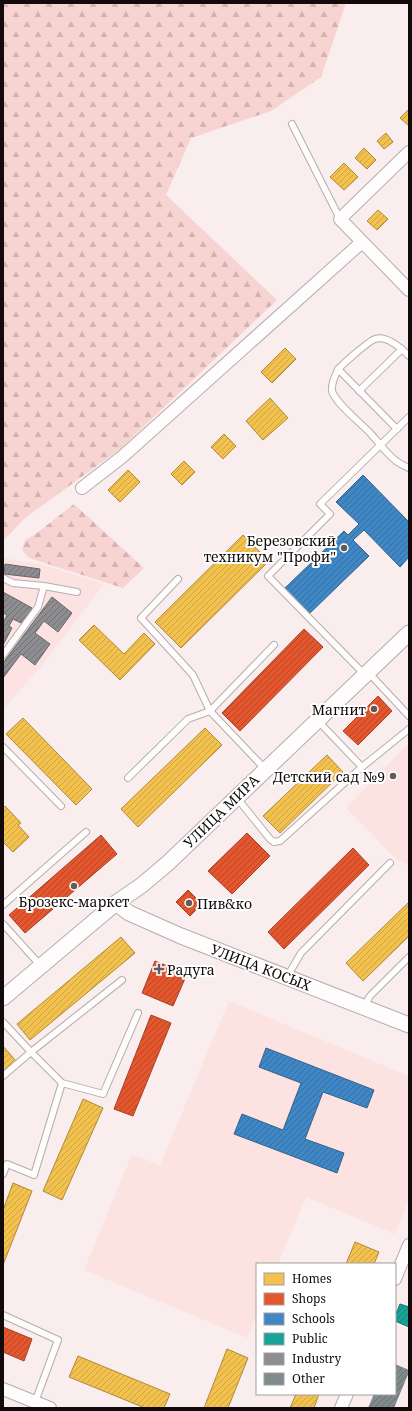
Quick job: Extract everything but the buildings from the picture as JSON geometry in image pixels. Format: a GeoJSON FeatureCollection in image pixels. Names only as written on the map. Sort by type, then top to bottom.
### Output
{"type":"FeatureCollection","features":[{"type":"Feature","properties":{"kind":"street"},"geometry":{"type":"LineString","coordinates":[[409,152],[340,219],[409,290]]}},
{"type":"Feature","properties":{"kind":"street"},"geometry":{"type":"LineString","coordinates":[[82,488],[122,457],[362,242]]}},
{"type":"Feature","properties":{"kind":"street","name":"УЛИЦА МИРА"},"geometry":{"type":"LineString","coordinates":[[3,998],[116,903],[142,885],[168,863],[317,719],[409,633]]}},
{"type":"Feature","properties":{"kind":"street","name":"УЛИЦА КОСЫХ"},"geometry":{"type":"LineString","coordinates":[[116,903],[129,912],[156,925],[409,1026]]}},
{"type":"Feature","properties":{"kind":"street"},"geometry":{"type":"LineString","coordinates":[[396,1277],[409,1245]]}},
{"type":"Feature","properties":{"kind":"street"},"geometry":{"type":"LineString","coordinates":[[3,1389],[50,1408]]}},
{"type":"Feature","properties":{"kind":"street"},"geometry":{"type":"LineString","coordinates":[[341,1408],[347,1395]]}},
{"type":"Feature","properties":{"kind":"lane"},"geometry":{"type":"LineString","coordinates":[[292,124],[340,219]]}},
{"type":"Feature","properties":{"kind":"lane"},"geometry":{"type":"LineString","coordinates":[[409,356],[392,342],[382,338],[375,339],[363,347],[338,369],[333,381],[332,390],[340,403],[381,446],[395,460],[409,468]]}},
{"type":"Feature","properties":{"kind":"lane"},"geometry":{"type":"LineString","coordinates":[[359,391],[402,349]]}},
{"type":"Feature","properties":{"kind":"lane"},"geometry":{"type":"LineString","coordinates":[[338,369],[396,430]]}},
{"type":"Feature","properties":{"kind":"lane"},"geometry":{"type":"LineString","coordinates":[[409,417],[320,504],[330,514],[268,576],[409,716]]}},
{"type":"Feature","properties":{"kind":"lane"},"geometry":{"type":"LineString","coordinates":[[3,578],[13,583],[44,586],[77,592]]}},
{"type":"Feature","properties":{"kind":"lane"},"geometry":{"type":"LineString","coordinates":[[178,579],[141,618],[193,675],[210,711],[265,769]]}},
{"type":"Feature","properties":{"kind":"lane"},"geometry":{"type":"LineString","coordinates":[[3,655],[38,607],[44,586]]}},
{"type":"Feature","properties":{"kind":"lane"},"geometry":{"type":"LineString","coordinates":[[128,778],[188,719],[210,711],[274,645]]}},
{"type":"Feature","properties":{"kind":"lane"},"geometry":{"type":"LineString","coordinates":[[317,719],[362,767]]}},
{"type":"Feature","properties":{"kind":"lane"},"geometry":{"type":"LineString","coordinates":[[236,797],[270,839],[274,842],[280,841],[362,767],[409,729]]}},
{"type":"Feature","properties":{"kind":"lane"},"geometry":{"type":"LineString","coordinates":[[3,747],[61,806]]}},
{"type":"Feature","properties":{"kind":"lane"},"geometry":{"type":"LineString","coordinates":[[3,905],[86,832]]}},
{"type":"Feature","properties":{"kind":"lane"},"geometry":{"type":"LineString","coordinates":[[287,977],[301,953],[390,863]]}},
{"type":"Feature","properties":{"kind":"lane"},"geometry":{"type":"LineString","coordinates":[[3,924],[41,966]]}},
{"type":"Feature","properties":{"kind":"lane"},"geometry":{"type":"LineString","coordinates":[[364,1007],[370,996],[409,957]]}},
{"type":"Feature","properties":{"kind":"lane"},"geometry":{"type":"LineString","coordinates":[[3,1076],[122,980]]}},
{"type":"Feature","properties":{"kind":"lane"},"geometry":{"type":"LineString","coordinates":[[3,1022],[62,1083],[103,1094],[138,1013]]}},
{"type":"Feature","properties":{"kind":"lane"},"geometry":{"type":"LineString","coordinates":[[3,1174],[7,1164],[34,1175],[62,1083]]}},
{"type":"Feature","properties":{"kind":"lane"},"geometry":{"type":"LineString","coordinates":[[3,1315],[58,1340],[35,1402]]}},
{"type":"Feature","properties":{"kind":"shaded area"},"geometry":{"type":"Polygon","coordinates":[[[3,558],[39,564],[104,584],[39,669],[3,709],[3,558]]]}},
{"type":"Feature","properties":{"kind":"shaded area","name":"Детский сад №9"},"geometry":{"type":"Polygon","coordinates":[[[409,743],[409,865],[398,861],[346,808],[409,743]]]}},
{"type":"Feature","properties":{"kind":"shaded area"},"geometry":{"type":"Polygon","coordinates":[[[229,1001],[409,1076],[409,1200],[395,1234],[306,1197],[278,1263],[256,1263],[256,1317],[247,1338],[84,1270],[132,1154],[160,1165],[229,1001]]]}},
{"type":"Feature","properties":{"kind":"green space"},"geometry":{"type":"Polygon","coordinates":[[[3,3],[346,3],[321,77],[271,111],[191,138],[166,195],[277,300],[119,450],[26,517],[3,541],[3,3]]]}},
{"type":"Feature","properties":{"kind":"green space"},"geometry":{"type":"Polygon","coordinates":[[[74,504],[144,568],[123,588],[29,558],[22,550],[25,540],[37,533],[74,504]]]}},
{"type":"Feature","properties":{"kind":"place","name":"Березовский техникум \"Профи\""},"geometry":{"type":"Point","coordinates":[344,548]}},
{"type":"Feature","properties":{"kind":"place","name":"Магнит"},"geometry":{"type":"Point","coordinates":[374,709]}},
{"type":"Feature","properties":{"kind":"place","name":"Детский сад №9"},"geometry":{"type":"Point","coordinates":[393,776]}},
{"type":"Feature","properties":{"kind":"place","name":"Брозекс-маркет"},"geometry":{"type":"Point","coordinates":[74,886]}},
{"type":"Feature","properties":{"kind":"place","name":"Пив&ко"},"geometry":{"type":"Point","coordinates":[189,903]}},
{"type":"Feature","properties":{"kind":"place","name":"Радуга"},"geometry":{"type":"Point","coordinates":[159,969]}}]}
